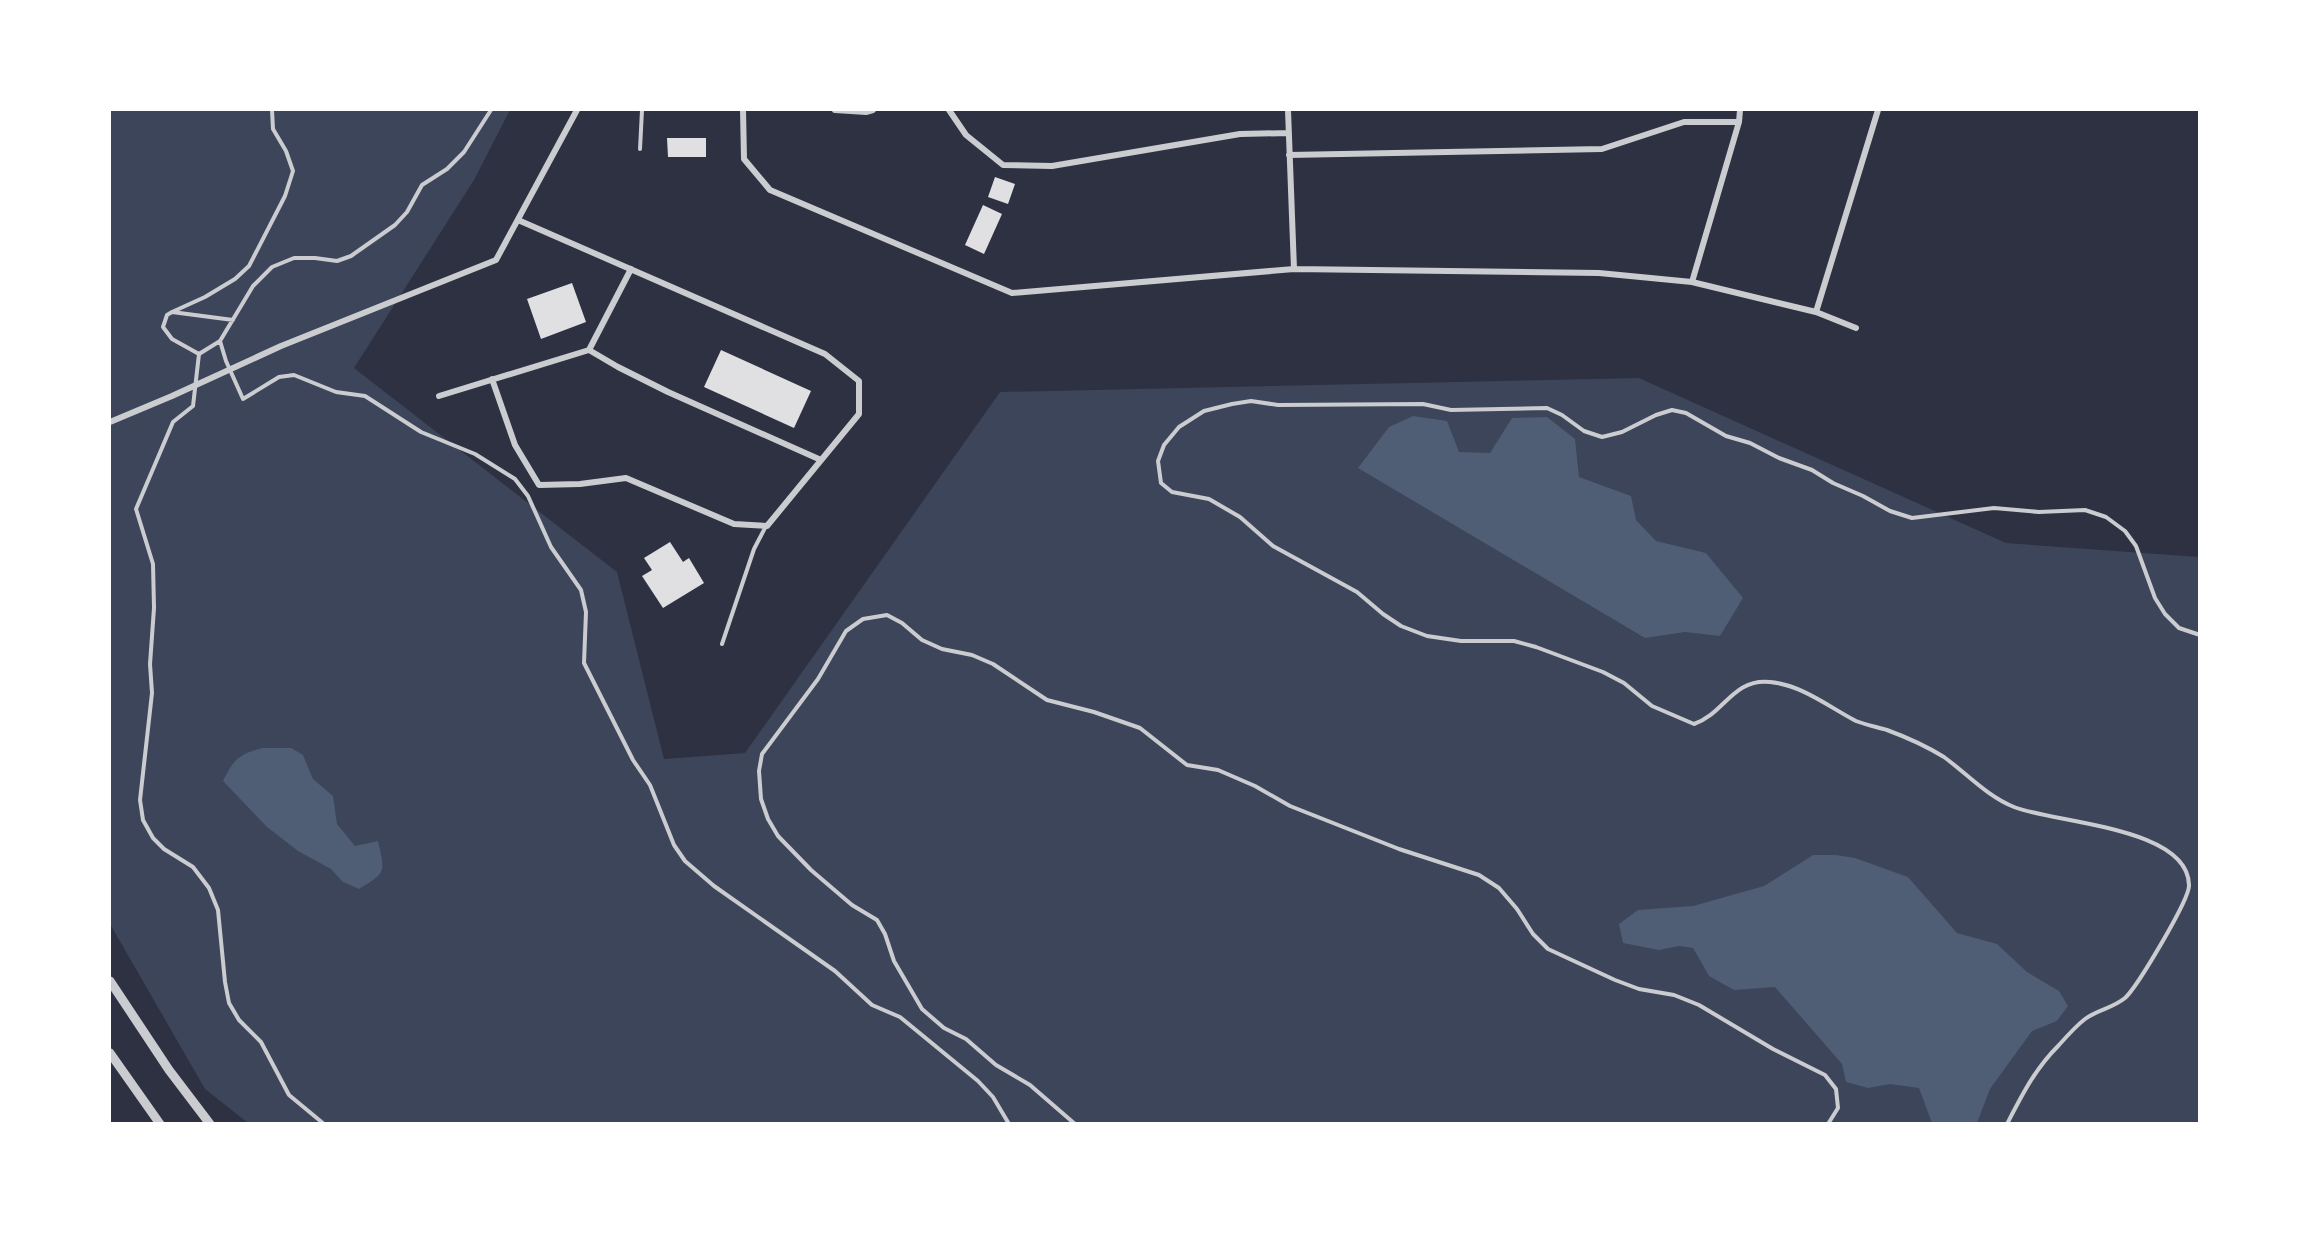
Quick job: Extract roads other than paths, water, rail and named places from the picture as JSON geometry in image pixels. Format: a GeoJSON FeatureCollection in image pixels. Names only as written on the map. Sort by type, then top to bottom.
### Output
{"type":"FeatureCollection","features":[{"type":"Feature","properties":{"kind":"street"},"geometry":{"type":"LineString","coordinates":[[110,422],[281,345],[496,260],[577,110]]}},
{"type":"Feature","properties":{"kind":"street"},"geometry":{"type":"LineString","coordinates":[[743,110],[744,159],[770,190],[1012,293],[1294,269],[1599,273],[1692,282],[1816,312],[1856,328]]}},
{"type":"Feature","properties":{"kind":"street"},"geometry":{"type":"LineString","coordinates":[[835,110],[866,112],[873,110]]}},
{"type":"Feature","properties":{"kind":"street"},"geometry":{"type":"LineString","coordinates":[[949,110],[966,135],[1003,165],[1052,166],[1240,134],[1288,133]]}},
{"type":"Feature","properties":{"kind":"street"},"geometry":{"type":"LineString","coordinates":[[1288,110],[1294,269]]}},
{"type":"Feature","properties":{"kind":"street"},"geometry":{"type":"LineString","coordinates":[[1692,282],[1739,122],[1740,110]]}},
{"type":"Feature","properties":{"kind":"street"},"geometry":{"type":"LineString","coordinates":[[1816,312],[1878,110]]}},
{"type":"Feature","properties":{"kind":"street"},"geometry":{"type":"LineString","coordinates":[[1289,155],[1602,149],[1684,122],[1739,122]]}},
{"type":"Feature","properties":{"kind":"street"},"geometry":{"type":"LineString","coordinates":[[492,379],[515,445],[539,485],[580,484],[626,478],[734,524],[767,526],[859,414],[859,381],[825,354],[518,220]]}},
{"type":"Feature","properties":{"kind":"street"},"geometry":{"type":"LineString","coordinates":[[590,350],[632,270]]}},
{"type":"Feature","properties":{"kind":"street"},"geometry":{"type":"LineString","coordinates":[[439,396],[590,350],[660,388],[821,460]]}},
{"type":"Feature","properties":{"kind":"street"},"geometry":{"type":"LineString","coordinates":[[110,981],[169,1070],[210,1124]]}},
{"type":"Feature","properties":{"kind":"street"},"geometry":{"type":"LineString","coordinates":[[110,1053],[160,1124]]}},
{"type":"Feature","properties":{"kind":"lane"},"geometry":{"type":"LineString","coordinates":[[199,354],[172,339],[163,327],[168,315],[172,312],[206,297],[235,279],[249,266],[285,196],[292,171],[286,151],[273,129],[272,110]]}},
{"type":"Feature","properties":{"kind":"lane"},"geometry":{"type":"LineString","coordinates":[[199,354],[220,341],[253,286],[272,267],[294,258],[337,261],[351,256],[395,225],[407,212],[422,184],[447,169],[464,152],[491,110]]}},
{"type":"Feature","properties":{"kind":"lane"},"geometry":{"type":"LineString","coordinates":[[640,149],[642,110]]}},
{"type":"Feature","properties":{"kind":"lane"},"geometry":{"type":"LineString","coordinates":[[172,312],[233,320]]}},
{"type":"Feature","properties":{"kind":"lane"},"geometry":{"type":"LineString","coordinates":[[220,341],[243,399],[279,377],[294,375],[336,392],[365,396],[422,432],[475,454],[515,479],[528,496],[551,547],[581,590],[586,612],[584,663],[633,760],[650,786],[674,845],[685,861],[714,886],[835,971],[872,1005],[900,1017],[978,1081],[993,1097],[1010,1124]]}},
{"type":"Feature","properties":{"kind":"lane"},"geometry":{"type":"LineString","coordinates":[[199,354],[193,406],[173,422],[136,510],[153,564],[154,608],[150,664],[152,693],[140,800],[142,820],[153,838],[164,849],[193,867],[209,888],[218,910],[229,1003],[239,1020],[261,1042],[289,1095],[324,1124]]}},
{"type":"Feature","properties":{"kind":"lane"},"geometry":{"type":"LineString","coordinates":[[2007,1124],[2036,1071],[2085,1019],[2126,997],[2155,952],[2179,912],[2190,887],[2188,870],[2178,857],[2146,839],[2119,830],[2034,813],[2011,806],[1942,756],[1911,739],[1858,722],[1789,685],[1768,682],[1748,685],[1731,694],[1706,720],[1694,724],[1652,706],[1624,683],[1603,672],[1536,647],[1514,641],[1461,641],[1427,636],[1401,626],[1357,592],[1273,546],[1240,517],[1209,499],[1172,492],[1161,483],[1158,461],[1164,445],[1179,427],[1204,411],[1251,401],[1278,405],[1423,404],[1451,410],[1547,408],[1562,415],[1584,431],[1602,437],[1622,432],[1656,415],[1672,410],[1686,413],[1726,436],[1750,443],[1779,458],[1812,470],[1890,512],[1912,518],[1994,508],[2038,512],[2085,510],[2106,517],[2125,531],[2136,546],[2155,598],[2165,615],[2179,628],[2199,635]]}},
{"type":"Feature","properties":{"kind":"lane"},"geometry":{"type":"LineString","coordinates":[[722,644],[754,549],[767,526]]}},
{"type":"Feature","properties":{"kind":"lane"},"geometry":{"type":"LineString","coordinates":[[1075,1124],[1030,1084],[996,1065],[966,1039],[944,1028],[922,1010],[894,961],[885,934],[877,920],[852,905],[811,870],[778,836],[768,819],[761,799],[759,771],[762,754],[818,679],[846,631],[864,619],[887,615],[902,623],[922,640],[942,650],[972,655],[993,664],[1047,700],[1094,712],[1140,728],[1187,765],[1218,770],[1301,810],[1399,849],[1479,875],[1499,888],[1517,909],[1533,934],[1548,949],[1639,989],[1674,995],[1699,1005],[1773,1049],[1826,1075],[1836,1089],[1838,1108],[1828,1124]]}}]}
